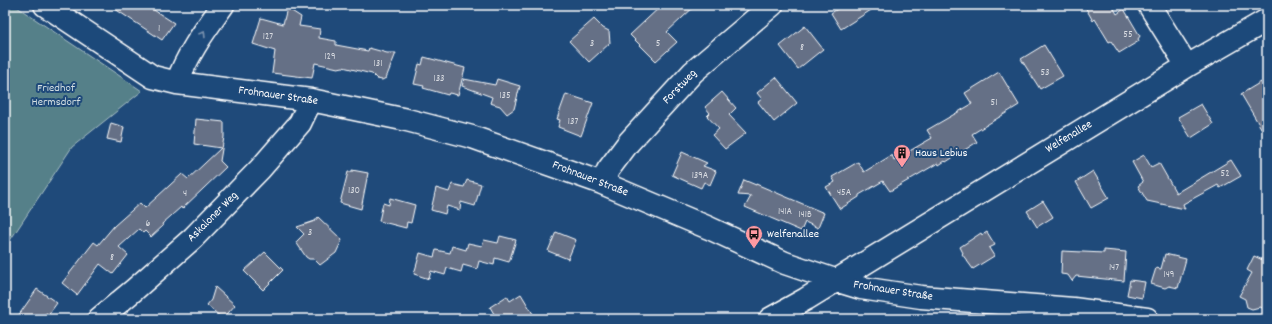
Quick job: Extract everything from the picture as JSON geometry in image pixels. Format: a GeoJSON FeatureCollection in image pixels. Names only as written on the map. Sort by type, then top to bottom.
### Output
{"type":"FeatureCollection","features":[{"type":"Feature","properties":{"kind":"street","name":"Frohnauer Straße"},"geometry":{"type":"LineString","coordinates":[[45,5],[154,78],[177,83],[311,100],[407,120],[472,137],[602,183],[709,228],[785,263],[861,288],[921,298],[1073,309],[1147,319]]}},
{"type":"Feature","properties":{"kind":"street"},"geometry":{"type":"LineString","coordinates":[[177,83],[182,67],[223,5]]}},
{"type":"Feature","properties":{"kind":"street","name":"Forstweg"},"geometry":{"type":"LineString","coordinates":[[602,183],[608,170],[629,142],[694,72],[772,5]]}},
{"type":"Feature","properties":{"kind":"street"},"geometry":{"type":"LineString","coordinates":[[1149,5],[1187,66]]}},
{"type":"Feature","properties":{"kind":"street","name":"Welfenallee"},"geometry":{"type":"LineString","coordinates":[[770,319],[1187,66],[1267,20]]}},
{"type":"Feature","properties":{"kind":"street","name":"Askaloner Weg"},"geometry":{"type":"LineString","coordinates":[[99,319],[193,238],[244,185],[300,123],[311,100]]}},
{"type":"Feature","properties":{"kind":"green space","name":"Friedhof Hermsdorf"},"geometry":{"type":"Polygon","coordinates":[[[5,5],[14,5],[142,91],[72,147],[5,248],[5,5]]]}},
{"type":"Feature","properties":{"kind":"building"},"geometry":{"type":"Polygon","coordinates":[[[109,5],[146,5],[174,23],[162,40],[109,5]]]}},
{"type":"Feature","properties":{"kind":"building"},"geometry":{"type":"Polygon","coordinates":[[[662,5],[696,5],[667,32],[677,42],[656,61],[630,35],[662,5]]]}},
{"type":"Feature","properties":{"kind":"building"},"geometry":{"type":"Polygon","coordinates":[[[844,5],[879,5],[841,29],[831,13],[844,5]]]}},
{"type":"Feature","properties":{"kind":"building"},"geometry":{"type":"Polygon","coordinates":[[[1084,5],[1112,5],[1117,14],[1124,9],[1140,36],[1138,39],[1139,41],[1119,53],[1111,41],[1109,42],[1095,19],[1093,21],[1084,5]]]}},
{"type":"Feature","properties":{"kind":"building"},"geometry":{"type":"Polygon","coordinates":[[[287,8],[301,17],[299,26],[320,29],[319,38],[336,41],[336,45],[368,51],[369,48],[387,53],[396,53],[386,78],[382,80],[377,79],[372,74],[343,67],[338,68],[315,63],[312,78],[272,73],[275,51],[253,44],[261,18],[283,24],[287,8]]]}},
{"type":"Feature","properties":{"kind":"building"},"geometry":{"type":"Polygon","coordinates":[[[594,19],[603,28],[609,31],[610,43],[589,62],[569,41],[594,19]]]}},
{"type":"Feature","properties":{"kind":"building"},"geometry":{"type":"Polygon","coordinates":[[[805,26],[823,49],[798,69],[780,46],[805,26]]]}},
{"type":"Feature","properties":{"kind":"building"},"geometry":{"type":"Polygon","coordinates":[[[1044,45],[1063,76],[1040,89],[1021,59],[1044,45]]]}},
{"type":"Feature","properties":{"kind":"building"},"geometry":{"type":"Polygon","coordinates":[[[424,57],[465,68],[458,95],[449,93],[448,95],[414,84],[419,64],[422,65],[424,57]]]}},
{"type":"Feature","properties":{"kind":"building"},"geometry":{"type":"Polygon","coordinates":[[[999,72],[1019,105],[972,134],[977,142],[946,162],[945,161],[939,165],[938,163],[890,191],[883,181],[859,195],[859,197],[840,209],[826,187],[835,182],[832,177],[858,162],[864,172],[892,155],[894,160],[932,138],[927,130],[972,104],[965,93],[999,72]]]}},
{"type":"Feature","properties":{"kind":"building"},"geometry":{"type":"Polygon","coordinates":[[[776,77],[797,103],[774,122],[758,102],[762,99],[757,93],[776,77]]]}},
{"type":"Feature","properties":{"kind":"building"},"geometry":{"type":"Polygon","coordinates":[[[464,79],[495,85],[497,79],[520,86],[514,109],[507,114],[500,106],[490,103],[492,97],[462,86],[464,79]]]}},
{"type":"Feature","properties":{"kind":"building"},"geometry":{"type":"Polygon","coordinates":[[[1261,82],[1267,91],[1267,138],[1241,94],[1261,82]]]}},
{"type":"Feature","properties":{"kind":"building"},"geometry":{"type":"Polygon","coordinates":[[[722,92],[736,108],[729,115],[746,133],[725,149],[712,135],[719,129],[707,116],[710,113],[705,107],[722,92]]]}},
{"type":"Feature","properties":{"kind":"building"},"geometry":{"type":"Polygon","coordinates":[[[566,94],[593,103],[581,136],[558,127],[560,120],[557,119],[566,94]]]}},
{"type":"Feature","properties":{"kind":"building"},"geometry":{"type":"Polygon","coordinates":[[[1201,104],[1213,124],[1191,138],[1178,117],[1201,104]]]}},
{"type":"Feature","properties":{"kind":"building"},"geometry":{"type":"Polygon","coordinates":[[[196,119],[224,122],[224,137],[220,161],[226,167],[182,209],[181,207],[162,224],[163,226],[151,237],[145,231],[143,233],[139,229],[119,247],[128,255],[113,274],[100,264],[77,295],[62,283],[94,242],[98,245],[114,226],[140,203],[145,208],[182,174],[188,179],[221,148],[194,144],[196,119]]]}},
{"type":"Feature","properties":{"kind":"building"},"geometry":{"type":"Polygon","coordinates":[[[111,123],[124,127],[121,142],[107,139],[111,123]]]}},
{"type":"Feature","properties":{"kind":"building"},"geometry":{"type":"Polygon","coordinates":[[[682,152],[707,163],[703,166],[716,171],[710,185],[704,182],[701,188],[672,175],[682,152]]]}},
{"type":"Feature","properties":{"kind":"building"},"geometry":{"type":"Polygon","coordinates":[[[1144,155],[1151,167],[1159,163],[1176,193],[1231,160],[1241,176],[1220,188],[1218,185],[1183,204],[1185,209],[1147,201],[1138,186],[1143,182],[1132,162],[1144,155]]]}},
{"type":"Feature","properties":{"kind":"building"},"geometry":{"type":"Polygon","coordinates":[[[352,170],[368,173],[361,209],[340,203],[348,172],[352,172],[352,170]]]}},
{"type":"Feature","properties":{"kind":"building"},"geometry":{"type":"Polygon","coordinates":[[[1093,171],[1109,198],[1091,208],[1076,182],[1093,171]]]}},
{"type":"Feature","properties":{"kind":"building"},"geometry":{"type":"Polygon","coordinates":[[[467,180],[481,184],[475,206],[461,202],[460,210],[447,206],[445,214],[431,210],[436,188],[449,192],[452,184],[464,187],[467,180]]]}},
{"type":"Feature","properties":{"kind":"building"},"geometry":{"type":"Polygon","coordinates":[[[744,180],[824,213],[818,228],[805,222],[801,231],[745,207],[751,196],[738,195],[744,180]]]}},
{"type":"Feature","properties":{"kind":"building"},"geometry":{"type":"Polygon","coordinates":[[[390,198],[415,205],[411,223],[407,222],[406,228],[379,221],[383,203],[389,205],[390,198]]]}},
{"type":"Feature","properties":{"kind":"building"},"geometry":{"type":"Polygon","coordinates":[[[1043,201],[1053,217],[1037,227],[1027,211],[1043,201]]]}},
{"type":"Feature","properties":{"kind":"building"},"geometry":{"type":"Polygon","coordinates":[[[318,217],[342,240],[336,253],[320,265],[314,259],[309,259],[306,257],[296,242],[304,234],[297,227],[315,221],[318,217]]]}},
{"type":"Feature","properties":{"kind":"building"},"geometry":{"type":"Polygon","coordinates":[[[556,232],[576,240],[568,259],[548,251],[556,232]]]}},
{"type":"Feature","properties":{"kind":"building"},"geometry":{"type":"Polygon","coordinates":[[[987,232],[995,245],[989,248],[994,256],[973,269],[962,254],[963,253],[960,247],[981,233],[982,235],[987,232]]]}},
{"type":"Feature","properties":{"kind":"building"},"geometry":{"type":"Polygon","coordinates":[[[500,236],[516,240],[509,262],[495,258],[494,265],[479,261],[477,269],[463,265],[461,272],[447,268],[445,275],[431,271],[429,279],[414,274],[420,253],[434,257],[436,250],[450,253],[452,246],[466,250],[468,243],[482,246],[484,240],[498,243],[500,236]]]}},
{"type":"Feature","properties":{"kind":"building"},"geometry":{"type":"Polygon","coordinates":[[[1104,250],[1126,252],[1124,281],[1076,276],[1072,281],[1068,275],[1061,274],[1062,251],[1104,253],[1104,250]]]}},
{"type":"Feature","properties":{"kind":"building"},"geometry":{"type":"Polygon","coordinates":[[[265,252],[283,270],[263,290],[244,271],[265,252]]]}},
{"type":"Feature","properties":{"kind":"building"},"geometry":{"type":"Polygon","coordinates":[[[1165,254],[1186,259],[1178,288],[1169,286],[1165,288],[1151,284],[1156,268],[1161,269],[1165,254]]]}},
{"type":"Feature","properties":{"kind":"building"},"geometry":{"type":"Polygon","coordinates":[[[1254,256],[1267,262],[1267,310],[1260,307],[1252,309],[1247,307],[1245,299],[1239,296],[1252,273],[1247,270],[1254,256]]]}},
{"type":"Feature","properties":{"kind":"building"},"geometry":{"type":"Polygon","coordinates":[[[1130,280],[1145,282],[1142,298],[1127,295],[1130,280]]]}},
{"type":"Feature","properties":{"kind":"building"},"geometry":{"type":"Polygon","coordinates":[[[215,287],[235,305],[223,319],[207,305],[211,300],[215,287]]]}},
{"type":"Feature","properties":{"kind":"building"},"geometry":{"type":"Polygon","coordinates":[[[37,289],[57,303],[49,314],[46,313],[42,319],[16,319],[37,289]]]}},
{"type":"Feature","properties":{"kind":"building"},"geometry":{"type":"Polygon","coordinates":[[[521,294],[536,319],[497,319],[490,307],[507,296],[510,301],[521,294]]]}},
{"type":"Feature","properties":{"kind":"place","name":"Haus Lebius"},"geometry":{"type":"Point","coordinates":[902,168]}},
{"type":"Feature","properties":{"kind":"place","name":"Welfenallee"},"geometry":{"type":"Point","coordinates":[754,249]}}]}
